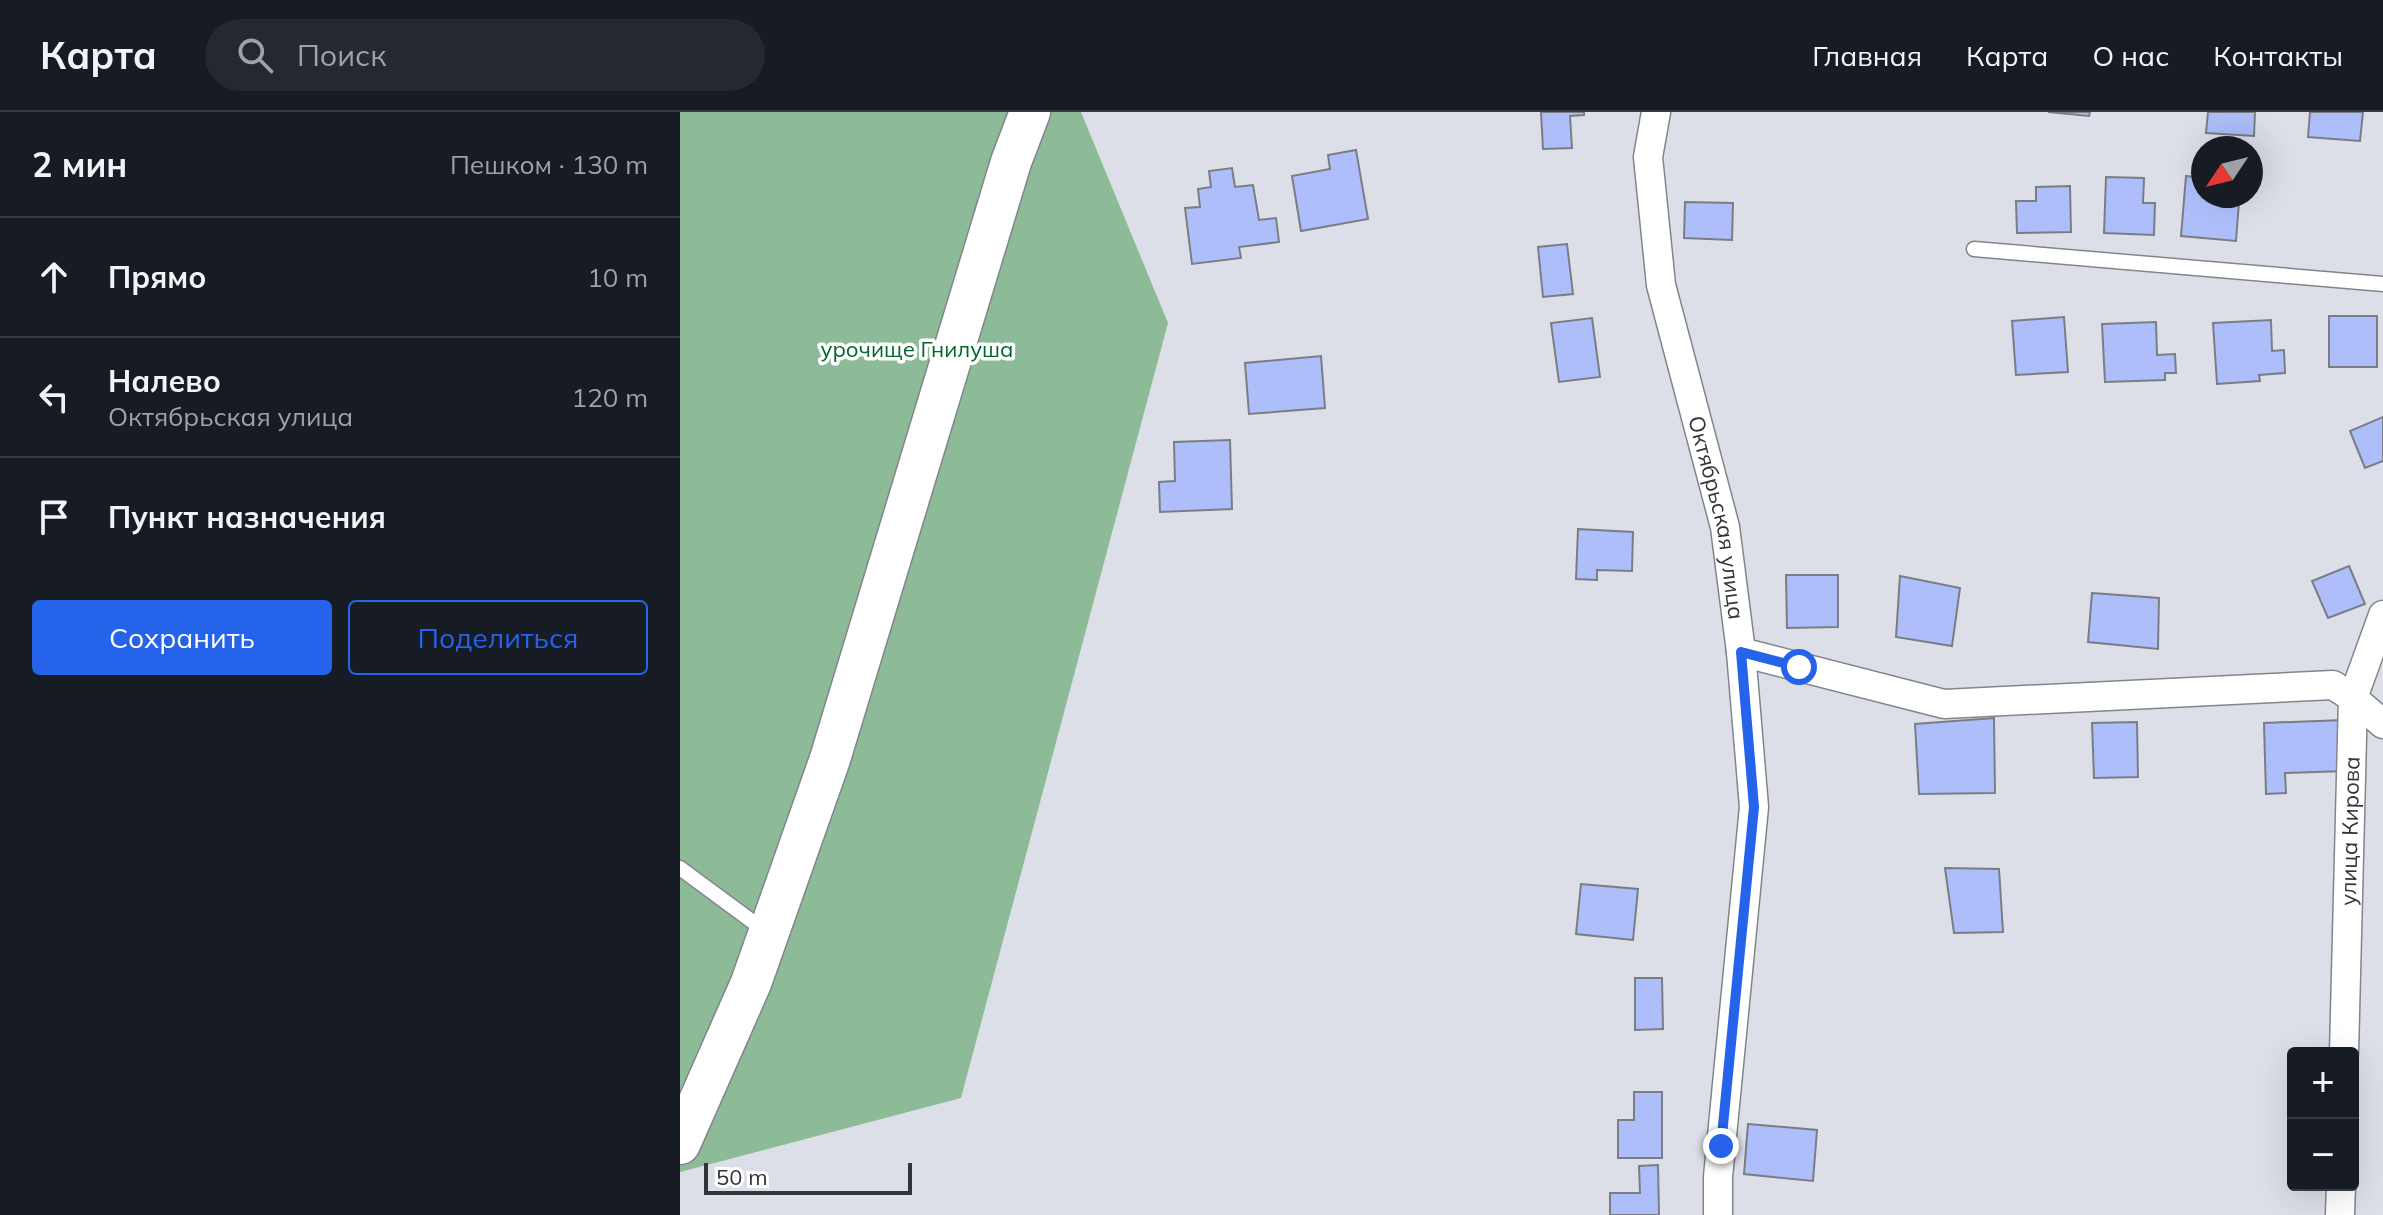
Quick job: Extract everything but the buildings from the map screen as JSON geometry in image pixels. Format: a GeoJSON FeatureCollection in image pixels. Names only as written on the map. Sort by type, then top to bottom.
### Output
{"type":"FeatureCollection","features":[{"type":"Feature","properties":{"kind":"street"},"geometry":{"type":"LineString","coordinates":[[680,1144],[751,983],[830,759],[1011,162],[1030,112]]}},
{"type":"Feature","properties":{"kind":"street","name":"Октябрьская улица"},"geometry":{"type":"LineString","coordinates":[[1656,112],[1648,157],[1661,285],[1725,527],[1741,652],[1754,807],[1718,1177],[1718,1215]]}},
{"type":"Feature","properties":{"kind":"street","name":"улица Кирова"},"geometry":{"type":"LineString","coordinates":[[2344,1047],[2353,698],[2383,615]]}},
{"type":"Feature","properties":{"kind":"street"},"geometry":{"type":"LineString","coordinates":[[1741,652],[1944,704],[2333,685],[2383,724]]}},
{"type":"Feature","properties":{"kind":"street"},"geometry":{"type":"LineString","coordinates":[[2340,1215],[2341,1191]]}},
{"type":"Feature","properties":{"kind":"lane"},"geometry":{"type":"LineString","coordinates":[[1974,249],[2383,284]]}},
{"type":"Feature","properties":{"kind":"lane"},"geometry":{"type":"LineString","coordinates":[[680,868],[768,934]]}},
{"type":"Feature","properties":{"kind":"green space","name":"урочище Гнилуша"},"geometry":{"type":"Polygon","coordinates":[[[680,112],[1081,112],[1168,323],[961,1098],[680,1172],[680,112]]]}},
{"type":"Feature","properties":{"kind":"route"},"geometry":{"type":"LineString","coordinates":[[1721,1146],[1754,807],[1741,652],[1799,667]]}}]}
